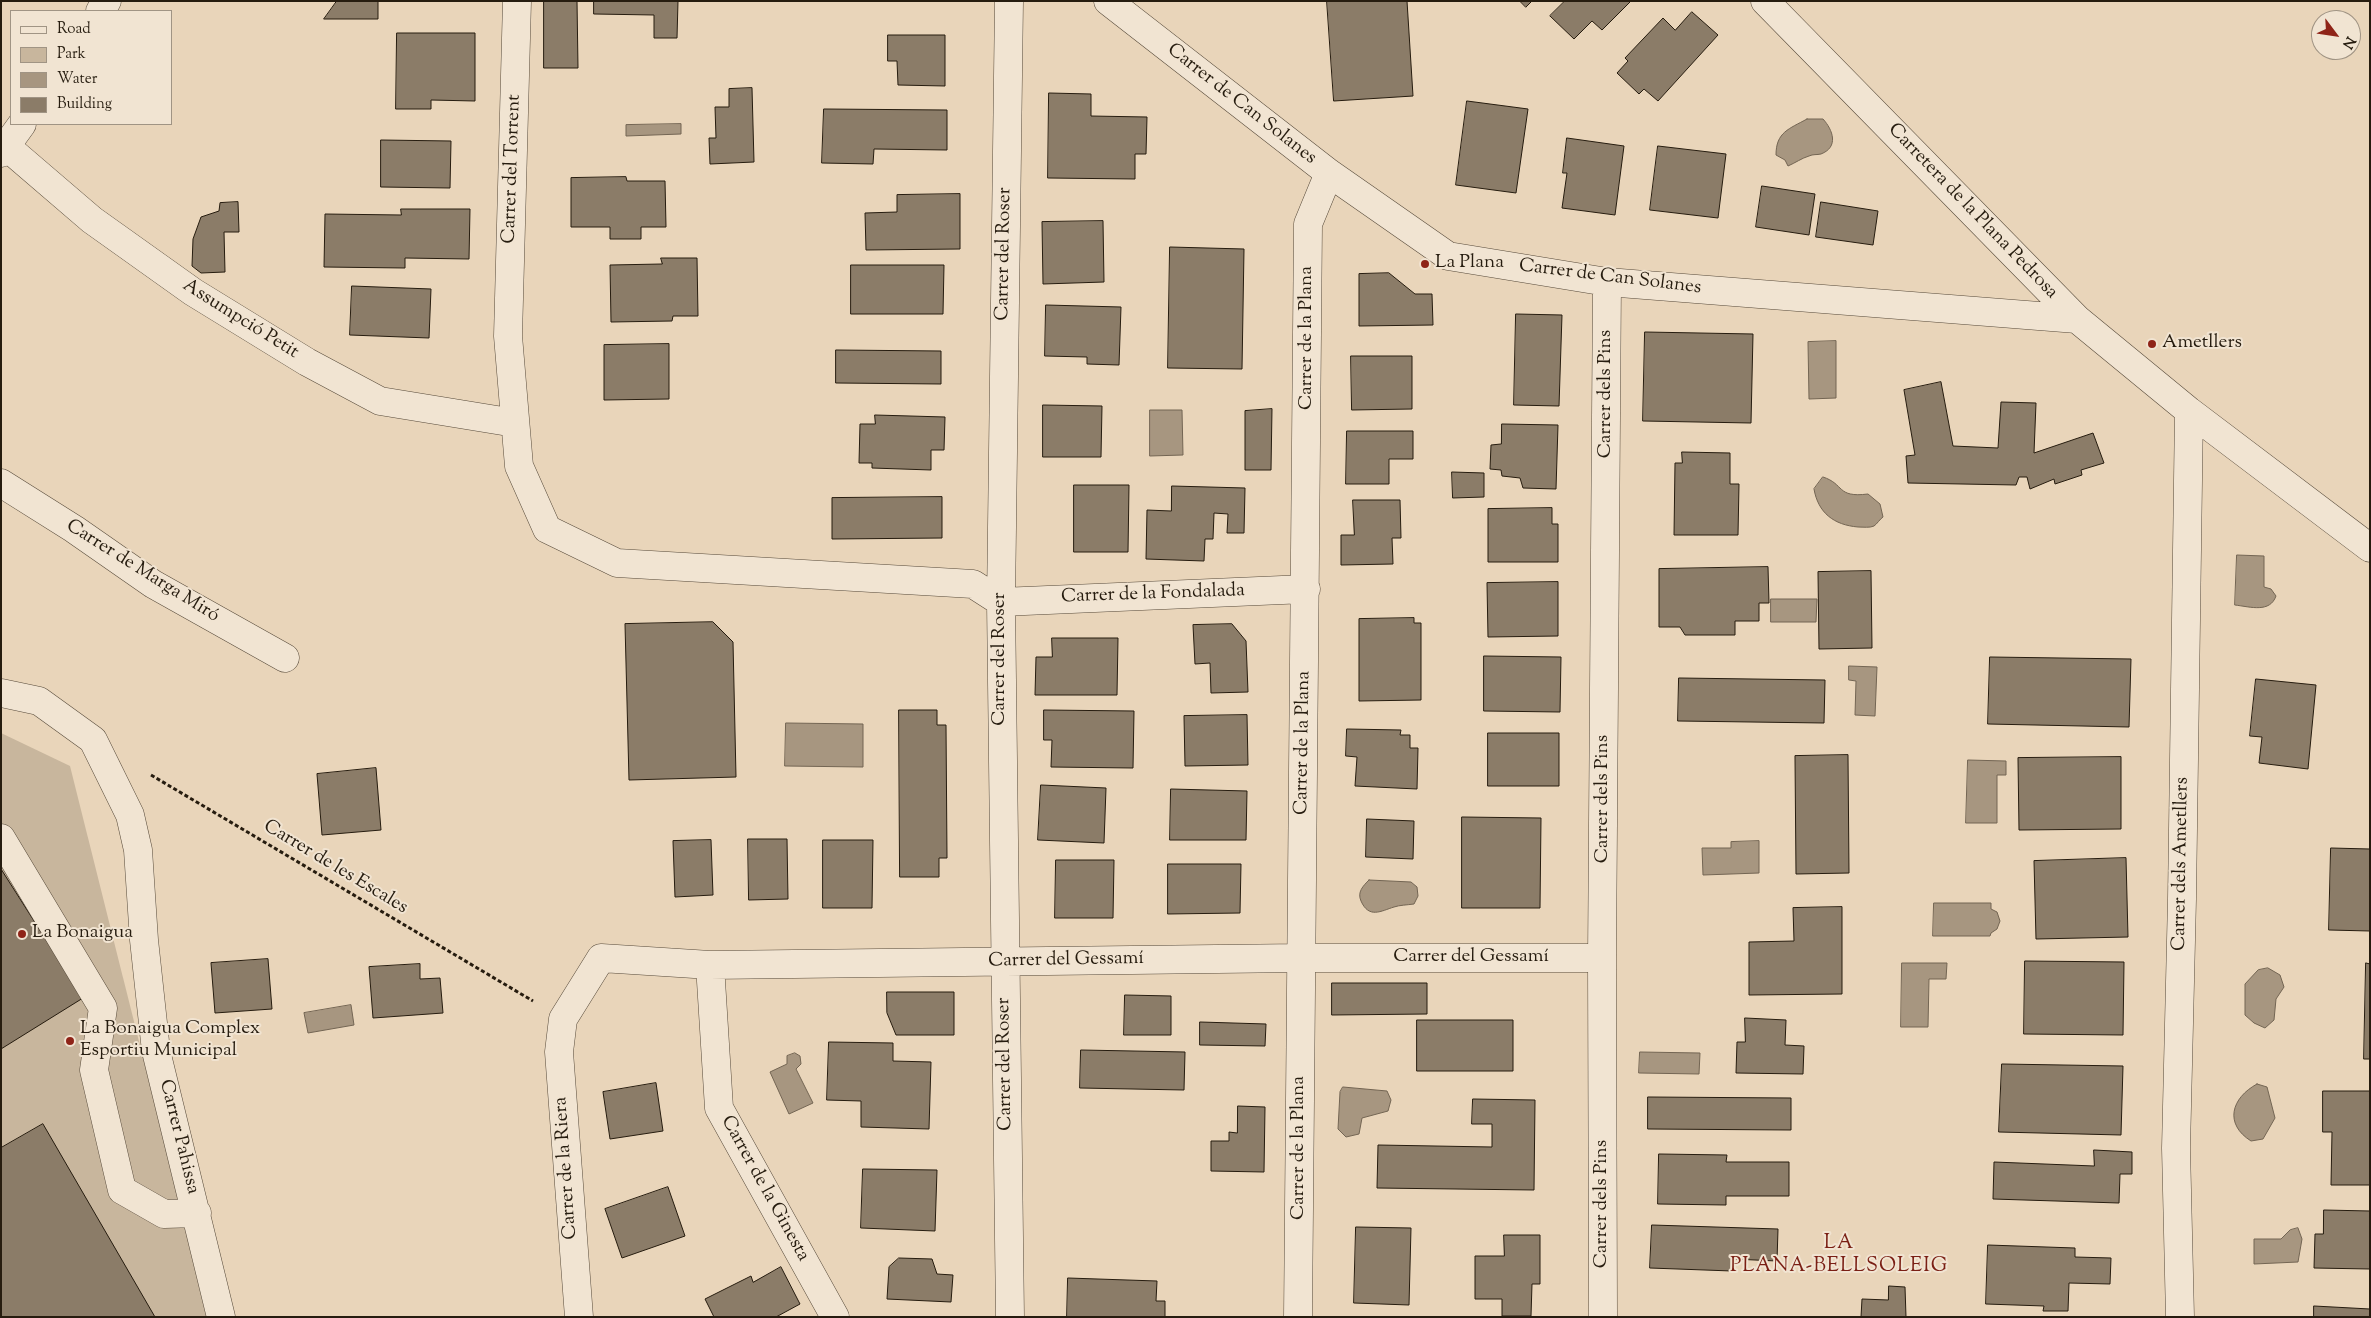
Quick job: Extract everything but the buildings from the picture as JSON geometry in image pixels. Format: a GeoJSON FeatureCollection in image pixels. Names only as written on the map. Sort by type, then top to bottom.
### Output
{"type":"FeatureCollection","features":[{"type":"Feature","properties":{"kind":"street","name":"Carrer del Torrent"},"geometry":{"type":"LineString","coordinates":[[517,1],[508,336],[519,466],[547,529],[617,563],[973,584],[1001,602]]}},
{"type":"Feature","properties":{"kind":"street","name":"Carrer del Roser"},"geometry":{"type":"LineString","coordinates":[[1009,1],[1001,602],[1004,962],[1010,1317]]}},
{"type":"Feature","properties":{"kind":"street","name":"Carrer de Can Solanes"},"geometry":{"type":"LineString","coordinates":[[1108,1],[1329,173],[1448,256],[1608,282],[2077,319]]}},
{"type":"Feature","properties":{"kind":"street","name":"Carretera de la Plana Pedrosa"},"geometry":{"type":"LineString","coordinates":[[1765,1],[2077,319],[2189,411]]}},
{"type":"Feature","properties":{"kind":"street"},"geometry":{"type":"LineString","coordinates":[[3,147],[21,125]]}},
{"type":"Feature","properties":{"kind":"street","name":"Assumpció Petit"},"geometry":{"type":"LineString","coordinates":[[3,147],[92,220],[177,281],[307,362],[380,401],[515,423]]}},
{"type":"Feature","properties":{"kind":"street","name":"Carrer de la Plana"},"geometry":{"type":"LineString","coordinates":[[1298,1317],[1308,224],[1329,173]]}},
{"type":"Feature","properties":{"kind":"street","name":"Carrer dels Pins"},"geometry":{"type":"LineString","coordinates":[[1602,1317],[1602,958],[1608,282]]}},
{"type":"Feature","properties":{"kind":"street"},"geometry":{"type":"LineString","coordinates":[[2189,411],[2370,548]]}},
{"type":"Feature","properties":{"kind":"street","name":"Carrer dels Ametllers"},"geometry":{"type":"LineString","coordinates":[[2180,1317],[2176,1148],[2182,899],[2189,411]]}},
{"type":"Feature","properties":{"kind":"street","name":"Carrer de Marga Miró"},"geometry":{"type":"LineString","coordinates":[[1,483],[74,529],[153,584],[285,658]]}},
{"type":"Feature","properties":{"kind":"street","name":"Carrer de la Fondalada"},"geometry":{"type":"LineString","coordinates":[[1001,602],[1306,589]]}},
{"type":"Feature","properties":{"kind":"street","name":"Carrer Pahissa"},"geometry":{"type":"LineString","coordinates":[[1,693],[39,701],[93,740],[130,815],[138,850],[144,940],[156,1051],[222,1317]]}},
{"type":"Feature","properties":{"kind":"street"},"geometry":{"type":"LineString","coordinates":[[1,838],[103,1008],[94,1070],[122,1190],[164,1214],[197,1213]]}},
{"type":"Feature","properties":{"kind":"street","name":"Carrer del Gessamí"},"geometry":{"type":"LineString","coordinates":[[563,1019],[601,958],[710,965],[1301,958],[1602,958]]}},
{"type":"Feature","properties":{"kind":"street","name":"Carrer de la Ginesta"},"geometry":{"type":"LineString","coordinates":[[710,965],[719,1108],[835,1317]]}},
{"type":"Feature","properties":{"kind":"street","name":"Carrer de la Riera"},"geometry":{"type":"LineString","coordinates":[[563,1019],[559,1052],[579,1317]]}},
{"type":"Feature","properties":{"kind":"path","name":"Carrer de les Escales"},"geometry":{"type":"LineString","coordinates":[[144,770],[563,1019]]}},
{"type":"Feature","properties":{"kind":"green space","name":"La Bonaigua Complex Esportiu Municipal"},"geometry":{"type":"Polygon","coordinates":[[[1,733],[70,766],[208,1317],[1,1317],[1,733]]]}},
{"type":"Feature","properties":{"kind":"water"},"geometry":{"type":"Polygon","coordinates":[[[1807,119],[1823,119],[1832,133],[1832,143],[1827,151],[1821,154],[1810,155],[1788,166],[1785,160],[1776,155],[1778,141],[1785,132],[1807,119]]]}},
{"type":"Feature","properties":{"kind":"water"},"geometry":{"type":"Polygon","coordinates":[[[681,124],[681,134],[626,136],[626,125],[681,124]]]}},
{"type":"Feature","properties":{"kind":"water"},"geometry":{"type":"Polygon","coordinates":[[[1836,341],[1836,398],[1809,399],[1808,342],[1836,341]]]}},
{"type":"Feature","properties":{"kind":"water"},"geometry":{"type":"Polygon","coordinates":[[[1150,410],[1182,410],[1183,455],[1150,456],[1150,410]]]}},
{"type":"Feature","properties":{"kind":"water"},"geometry":{"type":"Polygon","coordinates":[[[1823,477],[1851,494],[1868,494],[1880,504],[1883,517],[1874,526],[1858,527],[1842,524],[1829,516],[1819,505],[1814,489],[1823,477]]]}},
{"type":"Feature","properties":{"kind":"water"},"geometry":{"type":"Polygon","coordinates":[[[2237,555],[2264,556],[2264,587],[2271,589],[2276,596],[2269,605],[2253,608],[2235,605],[2237,555]]]}},
{"type":"Feature","properties":{"kind":"water"},"geometry":{"type":"Polygon","coordinates":[[[1771,599],[1817,599],[1816,622],[1771,622],[1771,599]]]}},
{"type":"Feature","properties":{"kind":"water"},"geometry":{"type":"Polygon","coordinates":[[[1849,666],[1877,667],[1875,716],[1855,715],[1856,681],[1849,680],[1849,666]]]}},
{"type":"Feature","properties":{"kind":"water"},"geometry":{"type":"Polygon","coordinates":[[[786,723],[863,724],[863,767],[785,766],[786,723]]]}},
{"type":"Feature","properties":{"kind":"water"},"geometry":{"type":"Polygon","coordinates":[[[1968,760],[2006,761],[2006,775],[1997,775],[1997,823],[1966,823],[1968,760]]]}},
{"type":"Feature","properties":{"kind":"water"},"geometry":{"type":"Polygon","coordinates":[[[1759,841],[1759,873],[1703,875],[1702,848],[1731,848],[1731,842],[1759,841]]]}},
{"type":"Feature","properties":{"kind":"water"},"geometry":{"type":"Polygon","coordinates":[[[1369,880],[1411,882],[1417,887],[1418,896],[1414,904],[1372,912],[1364,907],[1360,898],[1361,889],[1369,880]]]}},
{"type":"Feature","properties":{"kind":"water"},"geometry":{"type":"Polygon","coordinates":[[[1934,903],[1991,903],[1991,909],[1997,912],[2000,921],[1997,929],[1990,936],[1933,936],[1934,903]]]}},
{"type":"Feature","properties":{"kind":"water"},"geometry":{"type":"Polygon","coordinates":[[[1902,963],[1947,963],[1946,979],[1929,979],[1928,1027],[1901,1027],[1902,963]]]}},
{"type":"Feature","properties":{"kind":"water"},"geometry":{"type":"Polygon","coordinates":[[[2268,968],[2280,975],[2284,987],[2276,999],[2274,1020],[2265,1028],[2254,1023],[2245,1015],[2245,984],[2258,970],[2268,968]]]}},
{"type":"Feature","properties":{"kind":"water"},"geometry":{"type":"Polygon","coordinates":[[[351,1005],[354,1025],[308,1033],[304,1013],[351,1005]]]}},
{"type":"Feature","properties":{"kind":"water"},"geometry":{"type":"Polygon","coordinates":[[[1640,1052],[1700,1053],[1699,1074],[1639,1073],[1640,1052]]]}},
{"type":"Feature","properties":{"kind":"water"},"geometry":{"type":"Polygon","coordinates":[[[795,1053],[800,1056],[801,1064],[796,1069],[813,1103],[789,1114],[770,1072],[787,1064],[787,1056],[795,1053]]]}},
{"type":"Feature","properties":{"kind":"water"},"geometry":{"type":"Polygon","coordinates":[[[2257,1084],[2267,1087],[2275,1118],[2263,1139],[2251,1141],[2237,1127],[2234,1111],[2241,1096],[2257,1084]]]}},
{"type":"Feature","properties":{"kind":"water"},"geometry":{"type":"Polygon","coordinates":[[[1343,1087],[1387,1091],[1391,1100],[1388,1111],[1362,1118],[1359,1134],[1346,1137],[1338,1129],[1340,1092],[1343,1087]]]}},
{"type":"Feature","properties":{"kind":"water"},"geometry":{"type":"Polygon","coordinates":[[[2298,1228],[2302,1239],[2298,1262],[2254,1264],[2254,1239],[2281,1239],[2290,1230],[2298,1228]]]}},
{"type":"Feature","properties":{"kind":"place","name":"La Plana"},"geometry":{"type":"Point","coordinates":[1425,264]}},
{"type":"Feature","properties":{"kind":"place","name":"Ametllers"},"geometry":{"type":"Point","coordinates":[2152,344]}},
{"type":"Feature","properties":{"kind":"place","name":"La Bonaigua"},"geometry":{"type":"Point","coordinates":[22,934]}},
{"type":"Feature","properties":{"kind":"place","name":"La Bonaigua Complex Esportiu Municipal"},"geometry":{"type":"Point","coordinates":[70,1041]}},
{"type":"Feature","properties":{"kind":"district","name":"LA PLANA-BELLSOLEIG"},"geometry":{"type":"Point","coordinates":[1839,1256]}}]}
